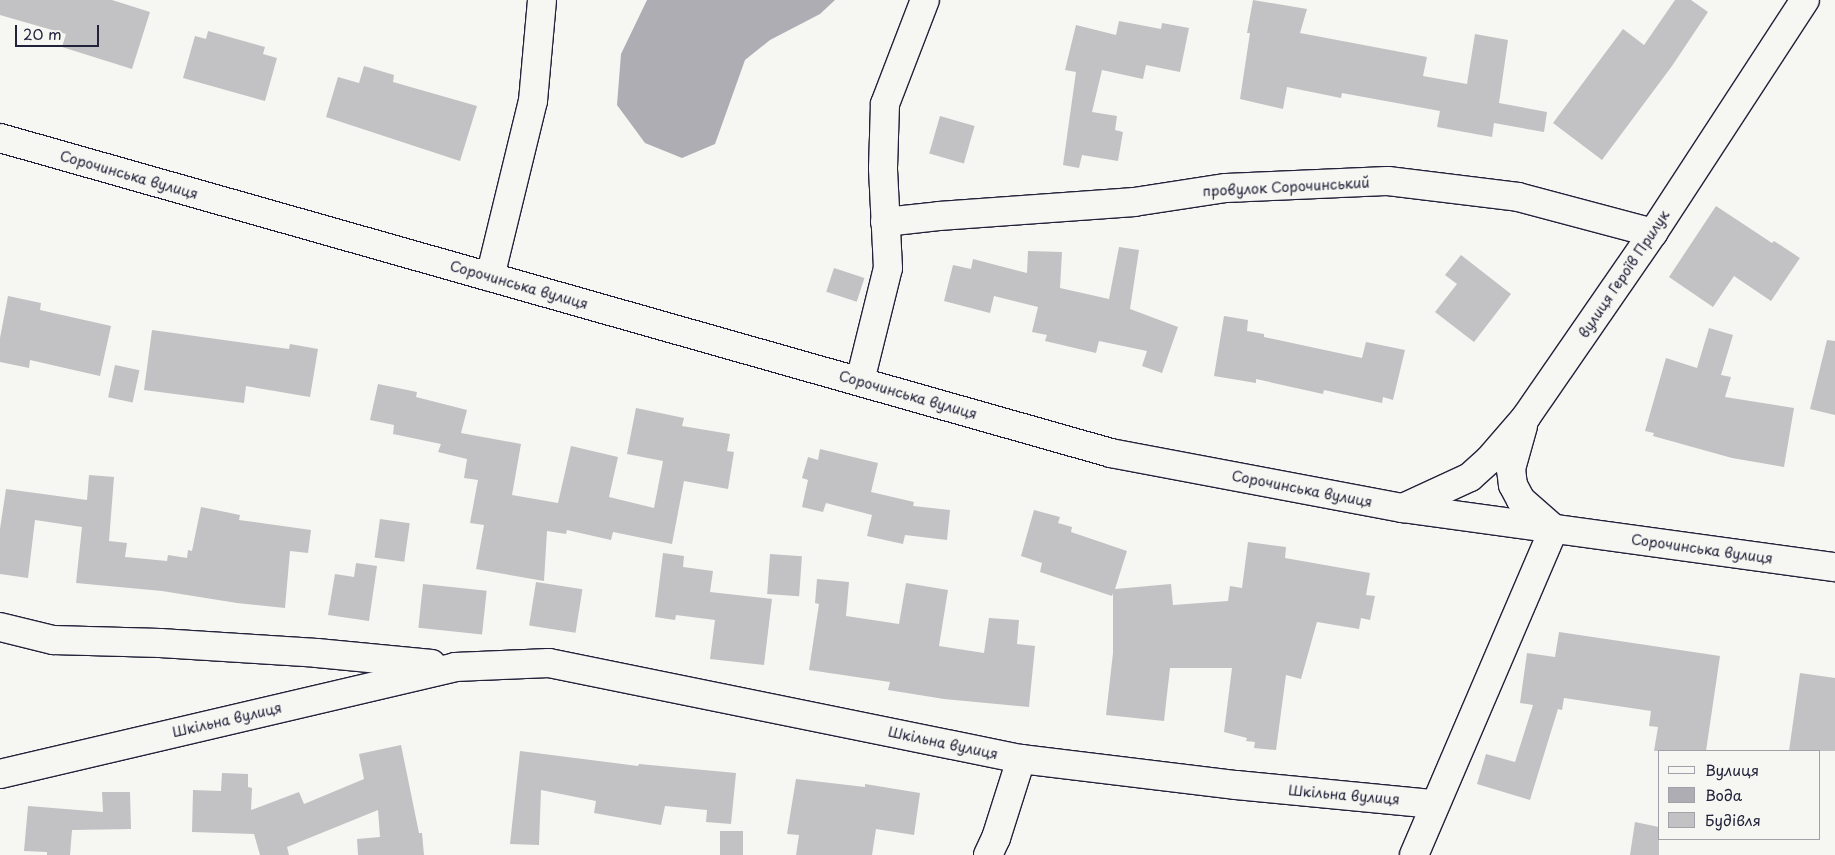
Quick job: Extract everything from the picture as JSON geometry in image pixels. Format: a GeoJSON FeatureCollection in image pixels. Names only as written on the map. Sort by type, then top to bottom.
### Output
{"type":"FeatureCollection","features":[{"type":"Feature","properties":{"kind":"street"},"geometry":{"type":"LineString","coordinates":[[490,277],[534,102],[542,0]]}},
{"type":"Feature","properties":{"kind":"street"},"geometry":{"type":"LineString","coordinates":[[860,381],[888,268],[883,168],[885,104],[925,0]]}},
{"type":"Feature","properties":{"kind":"street","name":"вулиця Героїв Прилук"},"geometry":{"type":"LineString","coordinates":[[1403,508],[1470,477],[1489,460],[1526,417],[1654,233],[1805,0]]}},
{"type":"Feature","properties":{"kind":"street","name":"Сорочинська вулиця"},"geometry":{"type":"LineString","coordinates":[[0,138],[1111,453],[1403,508],[1835,567]]}},
{"type":"Feature","properties":{"kind":"street","name":"провулок Сорочинський"},"geometry":{"type":"LineString","coordinates":[[885,222],[939,216],[1134,202],[1226,188],[1388,181],[1518,196],[1654,233]]}},
{"type":"Feature","properties":{"kind":"street"},"geometry":{"type":"LineString","coordinates":[[1414,855],[1434,804],[1554,529],[1521,500],[1513,485],[1511,469],[1526,417]]}},
{"type":"Feature","properties":{"kind":"street","name":"Шкільна вулиця"},"geometry":{"type":"LineString","coordinates":[[0,627],[53,640],[199,645],[317,653],[455,667],[548,663],[1021,759],[1236,785],[1434,804]]}},
{"type":"Feature","properties":{"kind":"street","name":"Шкільна вулиця"},"geometry":{"type":"LineString","coordinates":[[0,774],[455,667]]}},
{"type":"Feature","properties":{"kind":"street"},"geometry":{"type":"LineString","coordinates":[[988,855],[996,838],[1021,759]]}},
{"type":"Feature","properties":{"kind":"water"},"geometry":{"type":"Polygon","coordinates":[[[647,0],[835,0],[820,14],[770,40],[745,60],[715,144],[682,158],[645,143],[617,105],[621,54],[647,0]]]}},
{"type":"Feature","properties":{"kind":"building"},"geometry":{"type":"Polygon","coordinates":[[[0,0],[112,0],[150,12],[132,69],[62,47],[66,34],[0,15],[0,0]]]}},
{"type":"Feature","properties":{"kind":"building"},"geometry":{"type":"Polygon","coordinates":[[[1253,0],[1307,9],[1300,33],[1427,57],[1423,76],[1467,84],[1475,34],[1508,40],[1499,103],[1547,112],[1544,132],[1494,123],[1492,137],[1437,127],[1440,111],[1342,93],[1341,98],[1287,87],[1283,109],[1240,99],[1250,33],[1247,33],[1253,0]]]}},
{"type":"Feature","properties":{"kind":"building"},"geometry":{"type":"Polygon","coordinates":[[[1675,0],[1691,0],[1708,12],[1672,66],[1602,160],[1553,123],[1623,29],[1644,45],[1675,0]]]}},
{"type":"Feature","properties":{"kind":"building"},"geometry":{"type":"Polygon","coordinates":[[[1119,21],[1161,29],[1162,23],[1189,28],[1180,72],[1146,65],[1143,79],[1102,70],[1092,112],[1117,116],[1115,130],[1123,132],[1118,161],[1082,155],[1079,168],[1063,165],[1076,72],[1065,70],[1076,25],[1116,35],[1119,21]]]}},
{"type":"Feature","properties":{"kind":"building"},"geometry":{"type":"Polygon","coordinates":[[[208,31],[265,47],[263,54],[277,58],[265,101],[183,78],[195,36],[206,39],[208,31]]]}},
{"type":"Feature","properties":{"kind":"building"},"geometry":{"type":"Polygon","coordinates":[[[364,66],[394,75],[393,82],[477,106],[460,161],[326,117],[338,77],[359,83],[364,66]]]}},
{"type":"Feature","properties":{"kind":"building"},"geometry":{"type":"Polygon","coordinates":[[[940,116],[975,126],[964,163],[929,153],[940,116]]]}},
{"type":"Feature","properties":{"kind":"building"},"geometry":{"type":"Polygon","coordinates":[[[1716,206],[1772,243],[1774,241],[1800,258],[1771,301],[1734,276],[1713,307],[1669,277],[1716,206]]]}},
{"type":"Feature","properties":{"kind":"building"},"geometry":{"type":"Polygon","coordinates":[[[1119,247],[1139,250],[1130,309],[1178,327],[1162,373],[1142,366],[1147,351],[1099,341],[1096,353],[1045,341],[1047,335],[1032,332],[1038,307],[994,296],[990,313],[944,301],[953,265],[971,269],[973,259],[1027,273],[1028,251],[1062,252],[1060,288],[1109,299],[1119,247]]]}},
{"type":"Feature","properties":{"kind":"building"},"geometry":{"type":"Polygon","coordinates":[[[1461,255],[1511,294],[1474,342],[1435,312],[1457,284],[1445,275],[1461,255]]]}},
{"type":"Feature","properties":{"kind":"building"},"geometry":{"type":"Polygon","coordinates":[[[834,268],[864,278],[857,302],[826,292],[834,268]]]}},
{"type":"Feature","properties":{"kind":"building"},"geometry":{"type":"Polygon","coordinates":[[[8,296],[41,303],[40,310],[111,326],[100,376],[30,360],[29,368],[0,362],[0,338],[8,296]]]}},
{"type":"Feature","properties":{"kind":"building"},"geometry":{"type":"Polygon","coordinates":[[[1224,316],[1248,320],[1247,331],[1264,334],[1264,337],[1362,358],[1366,342],[1405,350],[1393,400],[1383,397],[1382,403],[1324,390],[1323,394],[1256,379],[1256,383],[1214,376],[1224,316]]]}},
{"type":"Feature","properties":{"kind":"building"},"geometry":{"type":"Polygon","coordinates":[[[1709,328],[1733,335],[1721,375],[1731,377],[1725,397],[1794,408],[1784,467],[1732,458],[1653,436],[1654,433],[1645,431],[1666,358],[1697,368],[1709,328]]]}},
{"type":"Feature","properties":{"kind":"building"},"geometry":{"type":"Polygon","coordinates":[[[152,330],[289,349],[290,344],[318,349],[310,397],[246,386],[244,403],[144,390],[152,330]]]}},
{"type":"Feature","properties":{"kind":"building"},"geometry":{"type":"Polygon","coordinates":[[[1827,340],[1835,341],[1835,415],[1810,409],[1827,340]]]}},
{"type":"Feature","properties":{"kind":"building"},"geometry":{"type":"Polygon","coordinates":[[[115,365],[139,370],[133,402],[108,397],[115,365]]]}},
{"type":"Feature","properties":{"kind":"building"},"geometry":{"type":"Polygon","coordinates":[[[378,384],[417,392],[416,397],[467,410],[461,433],[521,444],[512,495],[558,503],[571,446],[618,457],[609,497],[654,508],[663,461],[627,454],[636,408],[684,418],[682,426],[730,434],[727,451],[734,452],[728,489],[684,481],[672,544],[613,532],[611,540],[567,530],[566,534],[547,531],[544,581],[476,569],[484,525],[470,523],[478,480],[464,478],[467,459],[438,452],[441,444],[393,434],[394,425],[370,420],[378,384]]]}},
{"type":"Feature","properties":{"kind":"building"},"geometry":{"type":"Polygon","coordinates":[[[820,449],[878,463],[871,492],[914,502],[913,506],[950,510],[947,540],[905,535],[903,544],[867,536],[872,515],[826,503],[823,512],[802,507],[808,480],[802,478],[808,457],[818,460],[820,449]]]}},
{"type":"Feature","properties":{"kind":"building"},"geometry":{"type":"Polygon","coordinates":[[[89,475],[114,477],[109,541],[127,543],[125,557],[167,561],[168,555],[187,558],[188,550],[192,551],[201,507],[240,515],[239,520],[311,530],[308,553],[290,551],[285,608],[237,603],[162,591],[76,583],[82,527],[35,520],[28,578],[0,574],[0,529],[6,489],[87,500],[89,475]]]}},
{"type":"Feature","properties":{"kind":"building"},"geometry":{"type":"Polygon","coordinates":[[[1034,510],[1060,517],[1058,523],[1072,527],[1071,532],[1127,551],[1115,589],[1171,584],[1173,605],[1228,601],[1230,586],[1242,588],[1248,542],[1286,547],[1285,558],[1370,573],[1366,595],[1375,596],[1370,620],[1361,618],[1359,629],[1317,622],[1301,679],[1286,675],[1276,750],[1254,748],[1255,742],[1246,741],[1247,738],[1224,732],[1232,668],[1170,668],[1164,721],[1106,715],[1113,653],[1113,593],[1112,596],[1040,572],[1042,563],[1021,556],[1034,510]]]}},
{"type":"Feature","properties":{"kind":"building"},"geometry":{"type":"Polygon","coordinates":[[[380,519],[410,523],[404,562],[375,558],[380,519]]]}},
{"type":"Feature","properties":{"kind":"building"},"geometry":{"type":"Polygon","coordinates":[[[663,553],[684,556],[683,567],[713,571],[710,592],[772,599],[764,665],[710,659],[715,620],[676,615],[675,620],[655,617],[663,553]]]}},
{"type":"Feature","properties":{"kind":"building"},"geometry":{"type":"Polygon","coordinates":[[[770,554],[802,556],[799,596],[767,594],[770,554]]]}},
{"type":"Feature","properties":{"kind":"building"},"geometry":{"type":"Polygon","coordinates":[[[356,563],[377,566],[369,621],[328,615],[335,574],[354,577],[356,563]]]}},
{"type":"Feature","properties":{"kind":"building"},"geometry":{"type":"Polygon","coordinates":[[[817,579],[849,582],[846,616],[899,624],[906,583],[948,590],[939,646],[984,653],[989,618],[1019,620],[1017,644],[1035,646],[1029,707],[944,699],[888,690],[890,682],[809,670],[819,604],[815,603],[817,579]]]}},
{"type":"Feature","properties":{"kind":"building"},"geometry":{"type":"Polygon","coordinates":[[[536,582],[582,589],[576,633],[529,625],[536,582]]]}},
{"type":"Feature","properties":{"kind":"building"},"geometry":{"type":"Polygon","coordinates":[[[423,584],[487,591],[482,634],[418,628],[423,584]]]}},
{"type":"Feature","properties":{"kind":"building"},"geometry":{"type":"Polygon","coordinates":[[[1559,632],[1720,656],[1706,750],[1654,751],[1658,727],[1649,726],[1651,711],[1564,698],[1562,710],[1558,709],[1530,800],[1477,784],[1486,754],[1515,762],[1533,705],[1520,703],[1527,653],[1555,657],[1559,632]]]}},
{"type":"Feature","properties":{"kind":"building"},"geometry":{"type":"Polygon","coordinates":[[[1800,673],[1835,678],[1835,751],[1789,750],[1800,673]]]}},
{"type":"Feature","properties":{"kind":"building"},"geometry":{"type":"Polygon","coordinates":[[[401,745],[419,833],[422,833],[424,855],[358,855],[357,839],[380,837],[378,810],[287,847],[289,855],[260,855],[254,834],[192,832],[193,790],[221,791],[222,773],[248,774],[248,787],[252,788],[251,810],[299,792],[304,804],[364,779],[359,754],[401,745]]]}},
{"type":"Feature","properties":{"kind":"building"},"geometry":{"type":"Polygon","coordinates":[[[520,751],[638,766],[639,764],[736,773],[731,824],[706,822],[707,810],[665,806],[661,825],[594,813],[596,801],[541,790],[539,845],[510,844],[520,751]]]}},
{"type":"Feature","properties":{"kind":"building"},"geometry":{"type":"Polygon","coordinates":[[[796,779],[865,787],[865,784],[920,793],[914,835],[876,829],[872,855],[796,855],[799,835],[787,834],[796,779]]]}},
{"type":"Feature","properties":{"kind":"building"},"geometry":{"type":"Polygon","coordinates":[[[102,792],[130,792],[131,829],[72,830],[70,855],[47,855],[47,852],[24,851],[28,806],[103,812],[102,792]]]}},
{"type":"Feature","properties":{"kind":"building"},"geometry":{"type":"Polygon","coordinates":[[[1635,822],[1658,827],[1659,855],[1630,855],[1635,822]]]}},
{"type":"Feature","properties":{"kind":"building"},"geometry":{"type":"Polygon","coordinates":[[[720,831],[743,831],[743,855],[720,855],[720,831]]]}}]}
